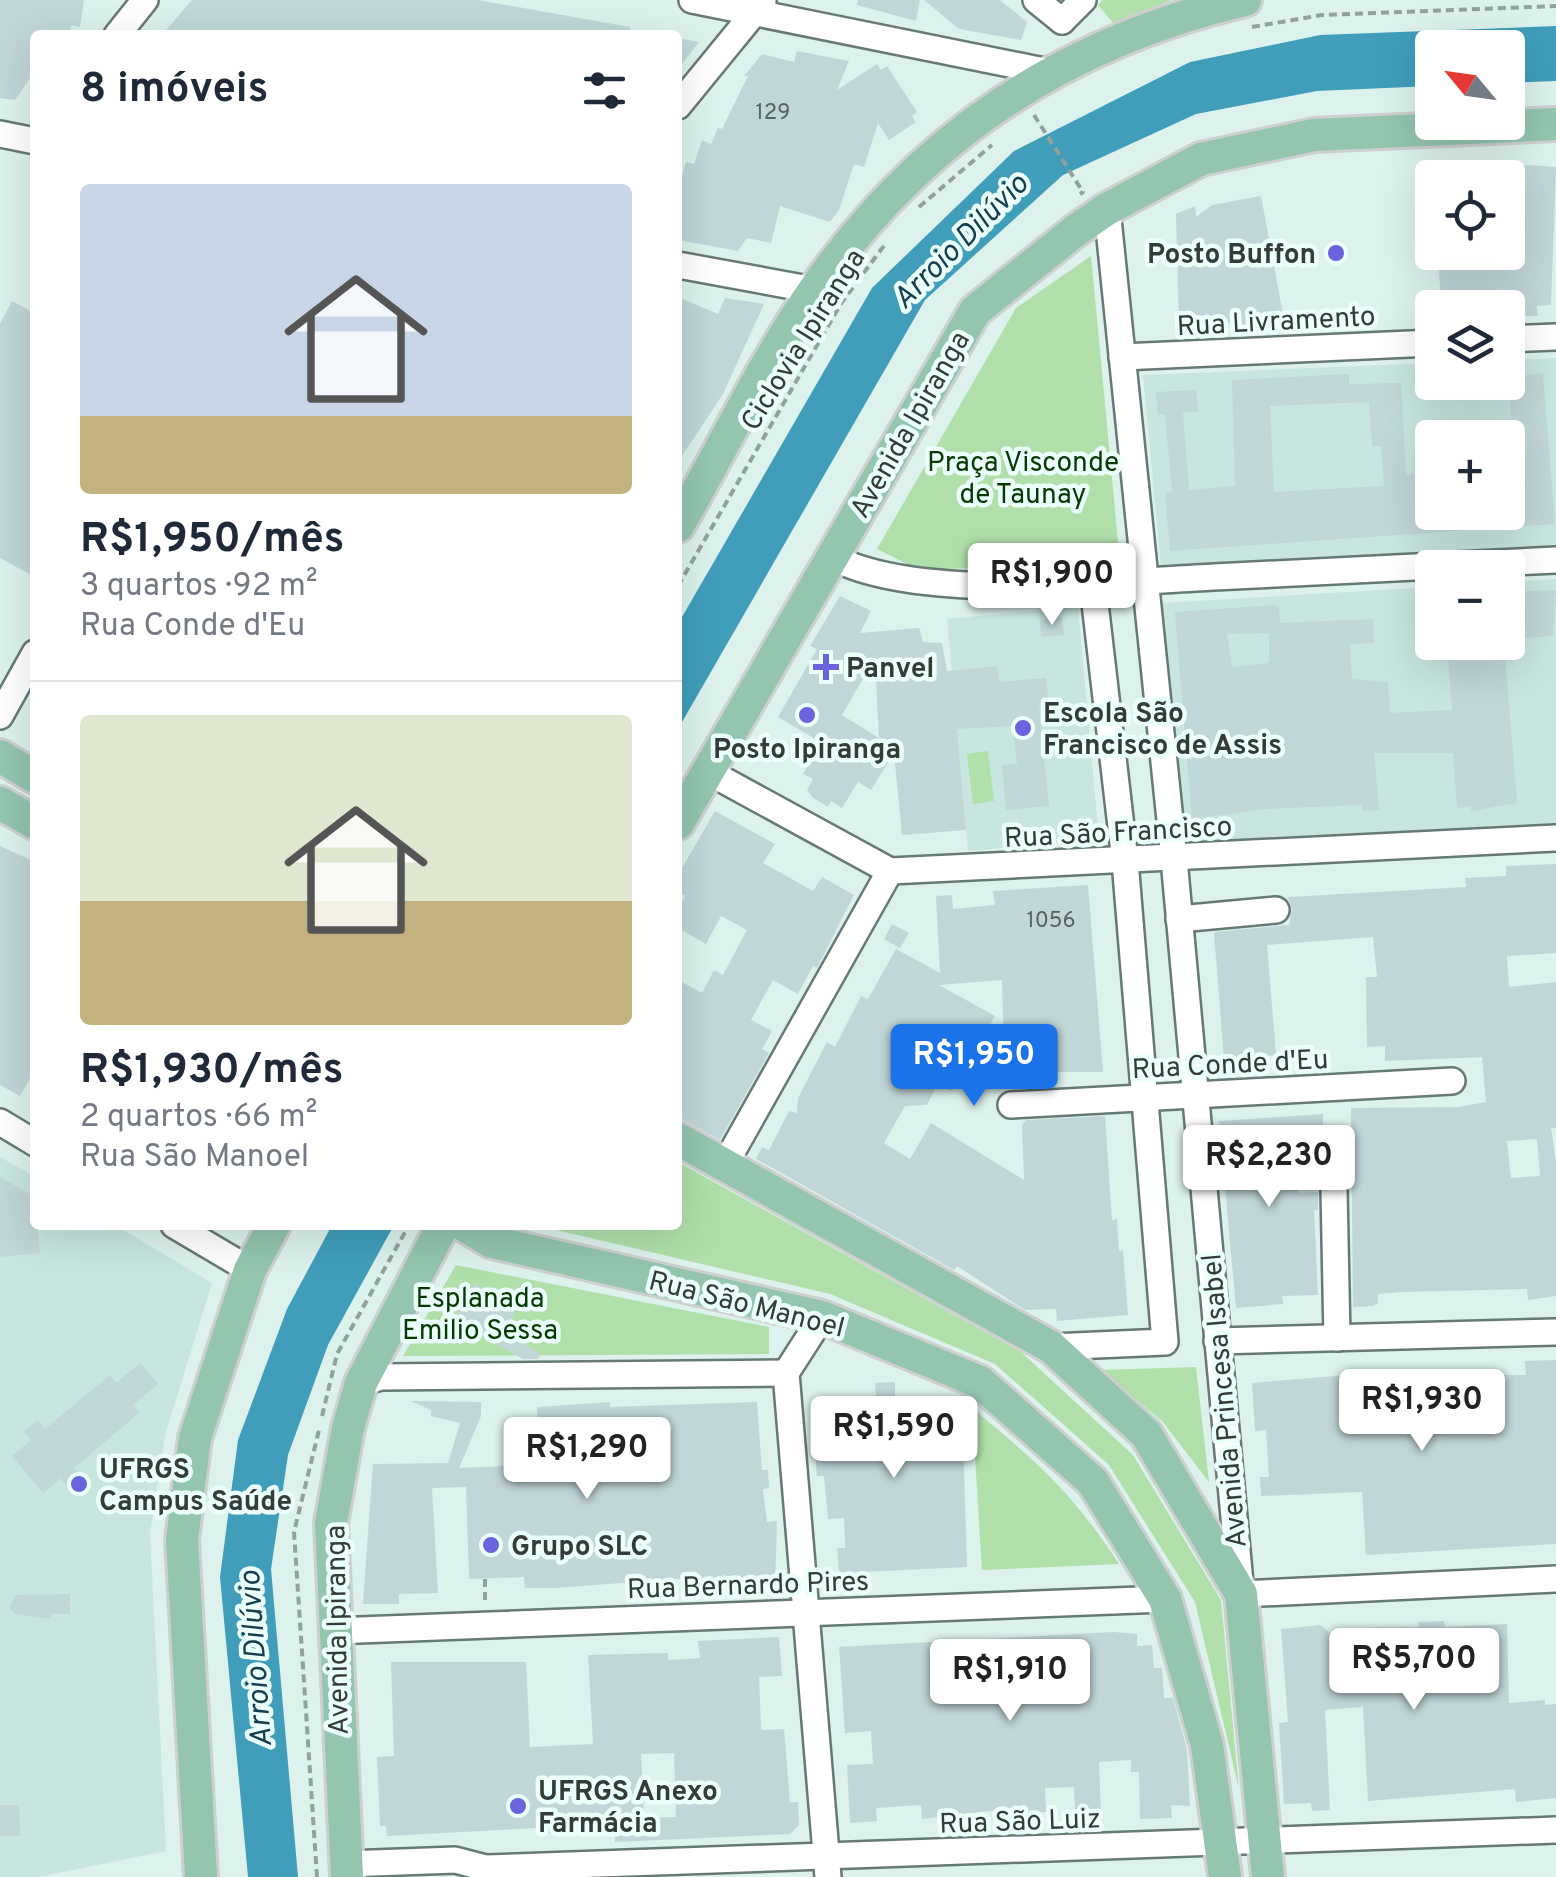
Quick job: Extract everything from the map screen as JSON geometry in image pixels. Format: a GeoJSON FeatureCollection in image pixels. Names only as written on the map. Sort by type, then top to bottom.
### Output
{"type":"FeatureCollection","features":[{"type":"Feature","properties":{"kind":"main road"},"geometry":{"type":"LineString","coordinates":[[682,519],[814,290],[887,199],[1057,46],[1092,49],[1185,14],[1245,14]]}},
{"type":"Feature","properties":{"kind":"main road","name":"Avenida Ipiranga"},"geometry":{"type":"LineString","coordinates":[[682,816],[975,311],[1095,200],[1200,160],[1314,135],[1556,124]]}},
{"type":"Feature","properties":{"kind":"main road"},"geometry":{"type":"LineString","coordinates":[[0,756],[30,773]]}},
{"type":"Feature","properties":{"kind":"main road"},"geometry":{"type":"LineString","coordinates":[[682,1141],[1051,1348],[1146,1434],[1242,1594]]}},
{"type":"Feature","properties":{"kind":"main road"},"geometry":{"type":"LineString","coordinates":[[194,1876],[182,1540],[196,1438],[250,1270],[271,1230]]}},
{"type":"Feature","properties":{"kind":"main road","name":"Avenida Ipiranga"},"geometry":{"type":"LineString","coordinates":[[347,1870],[331,1524],[348,1428],[361,1383],[440,1230]]}},
{"type":"Feature","properties":{"kind":"main road","name":"Rua São Manoel"},"geometry":{"type":"LineString","coordinates":[[472,1230],[492,1242],[822,1318],[980,1382],[1093,1482],[1165,1599]]}},
{"type":"Feature","properties":{"kind":"main road","name":"Avenida Princesa Isabel"},"geometry":{"type":"LineString","coordinates":[[1242,1594],[1268,1877]]}},
{"type":"Feature","properties":{"kind":"main road"},"geometry":{"type":"LineString","coordinates":[[1165,1599],[1207,1745],[1225,1877]]}},
{"type":"Feature","properties":{"kind":"street"},"geometry":{"type":"LineString","coordinates":[[121,30],[145,0]]}},
{"type":"Feature","properties":{"kind":"street"},"geometry":{"type":"LineString","coordinates":[[692,0],[1057,46]]}},
{"type":"Feature","properties":{"kind":"street"},"geometry":{"type":"LineString","coordinates":[[1036,0],[1057,46]]}},
{"type":"Feature","properties":{"kind":"street"},"geometry":{"type":"LineString","coordinates":[[1057,46],[1083,0]]}},
{"type":"Feature","properties":{"kind":"street"},"geometry":{"type":"LineString","coordinates":[[682,101],[760,6]]}},
{"type":"Feature","properties":{"kind":"street"},"geometry":{"type":"LineString","coordinates":[[0,134],[30,138]]}},
{"type":"Feature","properties":{"kind":"street","name":"Avenida Princesa Isabel"},"geometry":{"type":"LineString","coordinates":[[1095,200],[1122,357],[1180,919],[1242,1594]]}},
{"type":"Feature","properties":{"kind":"street"},"geometry":{"type":"LineString","coordinates":[[682,266],[814,290]]}},
{"type":"Feature","properties":{"kind":"street"},"geometry":{"type":"LineString","coordinates":[[1525,339],[1556,337]]}},
{"type":"Feature","properties":{"kind":"street","name":"Rua Livramento"},"geometry":{"type":"LineString","coordinates":[[1122,357],[1415,344]]}},
{"type":"Feature","properties":{"kind":"street"},"geometry":{"type":"LineString","coordinates":[[832,557],[856,570],[913,581],[1093,586],[1556,560]]}},
{"type":"Feature","properties":{"kind":"street","name":"Avenida Princesa Isabel"},"geometry":{"type":"LineString","coordinates":[[1051,1348],[1164,1342],[1125,861],[1093,586]]}},
{"type":"Feature","properties":{"kind":"street"},"geometry":{"type":"LineString","coordinates":[[0,716],[30,662]]}},
{"type":"Feature","properties":{"kind":"street"},"geometry":{"type":"LineString","coordinates":[[707,771],[890,871],[724,1166]]}},
{"type":"Feature","properties":{"kind":"street","name":"Rua São Francisco"},"geometry":{"type":"LineString","coordinates":[[890,871],[1556,838]]}},
{"type":"Feature","properties":{"kind":"street"},"geometry":{"type":"LineString","coordinates":[[1180,919],[1276,910]]}},
{"type":"Feature","properties":{"kind":"street","name":"Rua Conde d'Eu"},"geometry":{"type":"LineString","coordinates":[[1011,1106],[1452,1080]]}},
{"type":"Feature","properties":{"kind":"street"},"geometry":{"type":"LineString","coordinates":[[0,1122],[30,1135]]}},
{"type":"Feature","properties":{"kind":"street"},"geometry":{"type":"LineString","coordinates":[[1333,1140],[1337,1338]]}},
{"type":"Feature","properties":{"kind":"street"},"geometry":{"type":"LineString","coordinates":[[182,1230],[250,1270]]}},
{"type":"Feature","properties":{"kind":"street"},"geometry":{"type":"LineString","coordinates":[[822,1318],[786,1373],[826,1866]]}},
{"type":"Feature","properties":{"kind":"street"},"geometry":{"type":"LineString","coordinates":[[1217,1341],[1556,1332]]}},
{"type":"Feature","properties":{"kind":"street"},"geometry":{"type":"LineString","coordinates":[[361,1383],[380,1377],[786,1373]]}},
{"type":"Feature","properties":{"kind":"street"},"geometry":{"type":"LineString","coordinates":[[1242,1594],[1556,1579]]}},
{"type":"Feature","properties":{"kind":"street","name":"Rua Bernardo Pires"},"geometry":{"type":"LineString","coordinates":[[333,1631],[1165,1599]]}},
{"type":"Feature","properties":{"kind":"street","name":"Rua São Luiz"},"geometry":{"type":"LineString","coordinates":[[347,1870],[455,1860],[493,1872],[826,1866],[1266,1840],[1556,1830]]}},
{"type":"Feature","properties":{"kind":"path"},"geometry":{"type":"LineString","coordinates":[[1245,14],[1556,6]]}},
{"type":"Feature","properties":{"kind":"path"},"geometry":{"type":"LineString","coordinates":[[1032,112],[1095,200]]}},
{"type":"Feature","properties":{"kind":"path"},"geometry":{"type":"LineString","coordinates":[[915,210],[996,142]]}},
{"type":"Feature","properties":{"kind":"path","name":"Ciclovia Ipiranga"},"geometry":{"type":"LineString","coordinates":[[682,579],[842,302],[890,238]]}},
{"type":"Feature","properties":{"kind":"shaded area"},"geometry":{"type":"Polygon","coordinates":[[[1556,358],[1556,546],[1415,550],[1415,553],[1161,567],[1143,375],[1415,364],[1415,400],[1525,400],[1525,359],[1556,358]]]}},
{"type":"Feature","properties":{"kind":"shaded area"},"geometry":{"type":"Polygon","coordinates":[[[1556,579],[1556,826],[1183,846],[1161,603],[1415,588],[1415,660],[1525,660],[1525,581],[1556,579]]]}},
{"type":"Feature","properties":{"kind":"shaded area","name":"Escola São Francisco de Assis"},"geometry":{"type":"Polygon","coordinates":[[[1078,607],[1099,839],[968,851],[947,619],[1078,607]]]}},
{"type":"Feature","properties":{"kind":"shaded area","name":"UFRGS Campus Saúde"},"geometry":{"type":"Polygon","coordinates":[[[0,1157],[30,1174],[30,1230],[123,1230],[212,1283],[165,1435],[150,1534],[166,1851],[38,1877],[0,1877],[0,1157]]]}},
{"type":"Feature","properties":{"kind":"green space"},"geometry":{"type":"Polygon","coordinates":[[[1103,0],[1172,0],[1113,23],[1098,5],[1103,0]]]}},
{"type":"Feature","properties":{"kind":"green space","name":"Praça Visconde de Taunay"},"geometry":{"type":"Polygon","coordinates":[[[1091,256],[1120,563],[919,570],[877,549],[1016,308],[1091,256]]]}},
{"type":"Feature","properties":{"kind":"green space"},"geometry":{"type":"Polygon","coordinates":[[[988,751],[994,801],[973,804],[967,754],[988,751]]]}},
{"type":"Feature","properties":{"kind":"green space"},"geometry":{"type":"Polygon","coordinates":[[[682,1164],[1021,1352],[1133,1455],[1221,1600],[1239,1789],[1195,1602],[1109,1465],[995,1364],[830,1294],[556,1230],[682,1230],[682,1164]]]}},
{"type":"Feature","properties":{"kind":"green space","name":"Esplanada Emilio Sessa"},"geometry":{"type":"Polygon","coordinates":[[[456,1265],[769,1327],[769,1354],[403,1356],[456,1265]]]}},
{"type":"Feature","properties":{"kind":"green space"},"geometry":{"type":"Polygon","coordinates":[[[1196,1367],[1209,1482],[1162,1421],[1101,1370],[1196,1367]]]}},
{"type":"Feature","properties":{"kind":"green space"},"geometry":{"type":"Polygon","coordinates":[[[972,1408],[1052,1479],[1119,1564],[982,1570],[972,1408]]]}},
{"type":"Feature","properties":{"kind":"water","name":"Arroio Dilúvio"},"geometry":{"type":"Polygon","coordinates":[[[1556,26],[1556,81],[1525,82],[1525,30],[1451,30],[1556,26]]]}},
{"type":"Feature","properties":{"kind":"water","name":"Arroio Dilúvio"},"geometry":{"type":"Polygon","coordinates":[[[1415,31],[1415,87],[1317,91],[1196,114],[1063,175],[925,300],[682,722],[682,617],[872,288],[1014,151],[1190,62],[1320,35],[1415,31]]]}},
{"type":"Feature","properties":{"kind":"water","name":"Arroio Dilúvio"},"geometry":{"type":"Polygon","coordinates":[[[329,1230],[391,1230],[328,1345],[288,1455],[271,1569],[298,1877],[248,1877],[220,1577],[238,1440],[287,1309],[329,1230]]]}},
{"type":"Feature","properties":{"kind":"building"},"geometry":{"type":"Polygon","coordinates":[[[0,0],[84,0],[80,27],[30,30],[30,78],[15,100],[0,98],[0,0]]]}},
{"type":"Feature","properties":{"kind":"building"},"geometry":{"type":"Polygon","coordinates":[[[192,0],[478,0],[630,27],[630,30],[166,30],[192,0]]]}},
{"type":"Feature","properties":{"kind":"building"},"geometry":{"type":"Polygon","coordinates":[[[858,0],[920,0],[916,21],[857,5],[858,0]]]}},
{"type":"Feature","properties":{"kind":"building"},"geometry":{"type":"Polygon","coordinates":[[[924,0],[1000,0],[1027,22],[1021,40],[959,29],[924,0]]]}},
{"type":"Feature","properties":{"kind":"building"},"geometry":{"type":"Polygon","coordinates":[[[682,39],[699,42],[682,64],[682,39]]]}},
{"type":"Feature","properties":{"kind":"building"},"geometry":{"type":"Polygon","coordinates":[[[797,51],[849,61],[837,90],[877,64],[881,70],[887,66],[917,112],[912,116],[916,122],[889,140],[878,123],[864,167],[854,164],[839,210],[830,222],[780,206],[771,243],[747,238],[738,251],[682,241],[682,176],[686,162],[694,164],[702,140],[711,144],[718,128],[722,129],[748,76],[744,76],[762,54],[794,62],[797,51]]]}},
{"type":"Feature","properties":{"kind":"building"},"geometry":{"type":"Polygon","coordinates":[[[1525,166],[1556,167],[1551,305],[1537,306],[1538,316],[1525,316],[1525,290],[1440,290],[1439,270],[1525,270],[1525,166]]]}},
{"type":"Feature","properties":{"kind":"building"},"geometry":{"type":"Polygon","coordinates":[[[1261,196],[1285,325],[1234,335],[1232,322],[1215,327],[1179,325],[1176,214],[1195,206],[1196,217],[1212,205],[1261,196]]]}},
{"type":"Feature","properties":{"kind":"building"},"geometry":{"type":"Polygon","coordinates":[[[725,298],[764,304],[723,394],[682,456],[682,299],[718,314],[725,298]]]}},
{"type":"Feature","properties":{"kind":"building"},"geometry":{"type":"Polygon","coordinates":[[[12,301],[30,310],[30,574],[0,558],[0,324],[12,301]]]}},
{"type":"Feature","properties":{"kind":"building"},"geometry":{"type":"Polygon","coordinates":[[[1543,373],[1555,524],[1525,526],[1525,420],[1511,420],[1510,400],[1525,400],[1525,375],[1543,373]]]}},
{"type":"Feature","properties":{"kind":"building"},"geometry":{"type":"Polygon","coordinates":[[[1349,374],[1349,384],[1401,383],[1406,475],[1415,474],[1415,530],[1469,530],[1170,551],[1165,493],[1172,492],[1165,414],[1158,415],[1156,392],[1196,390],[1198,411],[1183,413],[1189,490],[1235,486],[1232,380],[1349,374]],[[1369,402],[1270,406],[1274,492],[1384,486],[1381,446],[1372,446],[1369,402]]]}},
{"type":"Feature","properties":{"kind":"building"},"geometry":{"type":"Polygon","coordinates":[[[1556,590],[1553,636],[1525,638],[1525,591],[1556,590]]]}},
{"type":"Feature","properties":{"kind":"building"},"geometry":{"type":"Polygon","coordinates":[[[840,596],[871,611],[860,633],[919,628],[923,642],[942,643],[947,671],[997,666],[999,682],[1046,678],[1049,706],[1039,708],[1049,806],[1006,810],[1002,765],[1017,764],[1013,726],[957,729],[966,830],[902,835],[894,753],[871,790],[858,782],[842,808],[831,801],[828,807],[812,797],[807,790],[813,779],[803,774],[822,743],[778,717],[817,649],[810,646],[840,596]],[[875,658],[842,715],[879,738],[875,658]]]}},
{"type":"Feature","properties":{"kind":"building"},"geometry":{"type":"Polygon","coordinates":[[[1274,605],[1279,607],[1280,623],[1373,619],[1374,643],[1350,644],[1352,679],[1388,682],[1390,713],[1452,710],[1448,660],[1505,660],[1517,803],[1471,811],[1471,806],[1457,808],[1453,753],[1374,753],[1379,810],[1363,811],[1362,805],[1266,809],[1192,819],[1175,612],[1274,605]],[[1269,633],[1227,634],[1232,667],[1269,663],[1269,633]]]}},
{"type":"Feature","properties":{"kind":"building"},"geometry":{"type":"Polygon","coordinates":[[[1062,618],[1064,635],[1041,637],[1040,620],[1062,618]]]}},
{"type":"Feature","properties":{"kind":"building"},"geometry":{"type":"Polygon","coordinates":[[[715,811],[775,844],[763,863],[813,891],[822,877],[854,895],[817,968],[813,966],[798,994],[773,980],[751,1020],[772,1031],[762,1049],[769,1053],[720,1140],[682,1119],[682,982],[702,993],[714,970],[723,975],[747,930],[721,916],[706,944],[682,930],[682,868],[715,811]]]}},
{"type":"Feature","properties":{"kind":"building"},"geometry":{"type":"Polygon","coordinates":[[[0,846],[30,860],[30,1079],[20,1096],[0,1085],[0,846]]]}},
{"type":"Feature","properties":{"kind":"building"},"geometry":{"type":"Polygon","coordinates":[[[1556,864],[1556,953],[1507,956],[1509,987],[1556,982],[1556,1128],[1551,1128],[1556,1162],[1556,1296],[1528,1300],[1527,1289],[1401,1292],[1378,1294],[1378,1303],[1373,1306],[1353,1307],[1351,1108],[1459,1107],[1486,1102],[1482,1057],[1385,1061],[1385,1046],[1367,1047],[1366,977],[1377,977],[1373,937],[1267,945],[1276,1055],[1224,1060],[1214,932],[1289,925],[1292,909],[1288,897],[1466,887],[1465,878],[1506,876],[1506,866],[1556,864]],[[1537,1139],[1507,1141],[1511,1178],[1540,1176],[1537,1139]]]}},
{"type":"Feature","properties":{"kind":"building"},"geometry":{"type":"Polygon","coordinates":[[[1088,885],[1103,1072],[1039,1072],[1040,1084],[1025,1084],[1023,1058],[1004,1060],[1002,980],[939,985],[995,1016],[951,1091],[938,1084],[927,1105],[905,1106],[884,1143],[910,1159],[931,1123],[1024,1180],[1022,1125],[1026,1120],[1105,1116],[1112,1220],[1117,1219],[1119,1251],[1123,1250],[1128,1315],[1057,1321],[1056,1309],[1025,1310],[957,1266],[954,1270],[756,1159],[762,1147],[769,1150],[789,1111],[797,1113],[798,1098],[827,1042],[835,1047],[861,996],[868,999],[896,949],[940,973],[936,896],[952,895],[953,909],[995,905],[993,891],[1088,885]]]}},
{"type":"Feature","properties":{"kind":"building"},"geometry":{"type":"Polygon","coordinates":[[[892,924],[909,933],[900,948],[884,939],[892,924]]]}},
{"type":"Feature","properties":{"kind":"building"},"geometry":{"type":"Polygon","coordinates":[[[1323,1114],[1323,1127],[1318,1133],[1294,1134],[1299,1193],[1318,1192],[1318,1210],[1314,1210],[1318,1295],[1282,1296],[1283,1304],[1236,1308],[1219,1121],[1323,1114]]]}},
{"type":"Feature","properties":{"kind":"building"},"geometry":{"type":"Polygon","coordinates":[[[0,1177],[30,1194],[30,1230],[38,1230],[40,1253],[0,1257],[0,1177]]]}},
{"type":"Feature","properties":{"kind":"building"},"geometry":{"type":"Polygon","coordinates":[[[475,1283],[518,1307],[504,1332],[541,1354],[538,1359],[523,1359],[454,1320],[475,1283]]]}},
{"type":"Feature","properties":{"kind":"building"},"geometry":{"type":"Polygon","coordinates":[[[1556,1360],[1556,1544],[1366,1555],[1362,1492],[1261,1496],[1260,1477],[1269,1477],[1266,1430],[1255,1431],[1252,1383],[1347,1375],[1347,1380],[1403,1374],[1526,1375],[1525,1361],[1556,1360]]]}},
{"type":"Feature","properties":{"kind":"building"},"geometry":{"type":"Polygon","coordinates":[[[140,1363],[158,1384],[133,1405],[140,1412],[74,1468],[82,1477],[69,1488],[61,1478],[43,1493],[12,1456],[31,1440],[24,1432],[38,1420],[45,1429],[110,1375],[116,1383],[140,1363]]]}},
{"type":"Feature","properties":{"kind":"building"},"geometry":{"type":"Polygon","coordinates":[[[895,1382],[895,1401],[943,1399],[943,1405],[962,1405],[967,1567],[839,1573],[837,1548],[845,1548],[844,1518],[828,1519],[824,1476],[817,1476],[811,1407],[815,1403],[876,1398],[875,1383],[895,1382]]]}},
{"type":"Feature","properties":{"kind":"building"},"geometry":{"type":"Polygon","coordinates":[[[411,1401],[481,1402],[481,1416],[459,1468],[507,1466],[507,1457],[514,1457],[512,1426],[538,1424],[537,1407],[610,1402],[610,1407],[757,1402],[762,1470],[768,1470],[769,1488],[763,1489],[767,1522],[777,1521],[775,1590],[703,1593],[702,1577],[554,1588],[525,1588],[524,1577],[469,1579],[466,1487],[432,1488],[438,1593],[399,1594],[399,1604],[363,1604],[373,1464],[448,1463],[460,1423],[431,1416],[431,1410],[411,1401]]]}},
{"type":"Feature","properties":{"kind":"building"},"geometry":{"type":"Polygon","coordinates":[[[70,1594],[70,1614],[51,1614],[51,1619],[16,1614],[9,1608],[16,1595],[70,1594]]]}},
{"type":"Feature","properties":{"kind":"building"},"geometry":{"type":"Polygon","coordinates":[[[1444,1621],[1445,1627],[1507,1624],[1509,1703],[1545,1700],[1545,1705],[1556,1704],[1556,1798],[1516,1802],[1515,1789],[1368,1801],[1363,1707],[1325,1710],[1330,1810],[1312,1811],[1311,1803],[1284,1804],[1279,1723],[1288,1722],[1281,1629],[1321,1625],[1330,1633],[1351,1628],[1419,1627],[1418,1622],[1444,1621]]]}},
{"type":"Feature","properties":{"kind":"building"},"geometry":{"type":"Polygon","coordinates":[[[1114,1632],[1137,1634],[1137,1646],[1152,1645],[1154,1668],[1162,1668],[1164,1698],[1173,1698],[1187,1749],[1190,1806],[1171,1805],[1172,1818],[1140,1819],[1139,1772],[1131,1772],[1131,1760],[1099,1762],[1101,1813],[1075,1815],[1074,1787],[1045,1788],[1046,1812],[1022,1814],[1022,1807],[922,1819],[921,1805],[876,1808],[877,1821],[850,1823],[847,1765],[873,1764],[871,1731],[845,1733],[839,1647],[1114,1632]]]}},
{"type":"Feature","properties":{"kind":"building"},"geometry":{"type":"Polygon","coordinates":[[[779,1637],[782,1676],[759,1677],[761,1730],[784,1729],[790,1802],[798,1802],[799,1825],[790,1834],[615,1842],[615,1823],[557,1826],[558,1833],[538,1833],[538,1828],[387,1836],[386,1826],[380,1826],[377,1757],[394,1756],[391,1662],[526,1662],[530,1747],[593,1744],[588,1655],[668,1653],[668,1660],[700,1658],[698,1641],[779,1637]],[[674,1753],[641,1754],[644,1818],[676,1817],[674,1753]]]}},
{"type":"Feature","properties":{"kind":"building"},"geometry":{"type":"Polygon","coordinates":[[[0,1805],[19,1805],[20,1836],[0,1836],[0,1805]]]}},
{"type":"Feature","properties":{"kind":"place","name":"Posto Buffon"},"geometry":{"type":"Point","coordinates":[1336,253]}},
{"type":"Feature","properties":{"kind":"place","name":"Panvel"},"geometry":{"type":"Point","coordinates":[826,667]}},
{"type":"Feature","properties":{"kind":"place","name":"Posto Ipiranga"},"geometry":{"type":"Point","coordinates":[807,715]}},
{"type":"Feature","properties":{"kind":"place","name":"Escola São Francisco de Assis"},"geometry":{"type":"Point","coordinates":[1023,728]}},
{"type":"Feature","properties":{"kind":"place","name":"UFRGS Campus Saúde"},"geometry":{"type":"Point","coordinates":[79,1484]}},
{"type":"Feature","properties":{"kind":"place","name":"Grupo SLC"},"geometry":{"type":"Point","coordinates":[491,1545]}},
{"type":"Feature","properties":{"kind":"place","name":"UFRGS Anexo Farmácia"},"geometry":{"type":"Point","coordinates":[518,1806]}}]}
